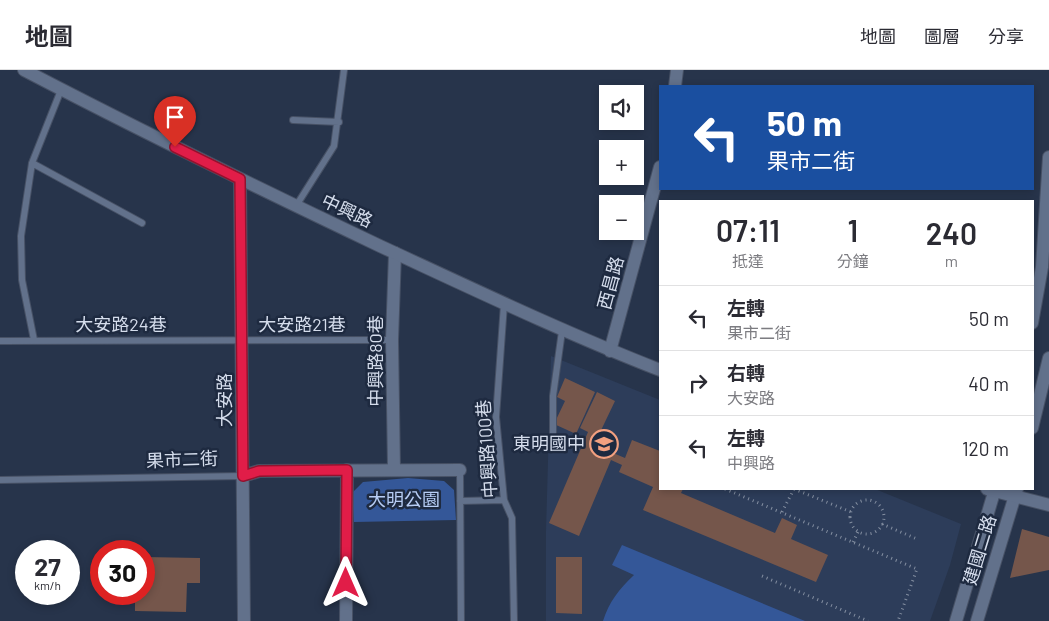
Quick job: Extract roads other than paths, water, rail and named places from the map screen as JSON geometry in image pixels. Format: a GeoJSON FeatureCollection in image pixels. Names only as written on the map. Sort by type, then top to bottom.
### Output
{"type":"FeatureCollection","features":[{"type":"Feature","properties":{"kind":"street","name":"中興路"},"geometry":{"type":"LineString","coordinates":[[24,70],[240,179],[395,253],[562,331],[659,370]]}},
{"type":"Feature","properties":{"kind":"street"},"geometry":{"type":"LineString","coordinates":[[675,85],[677,70]]}},
{"type":"Feature","properties":{"kind":"street"},"geometry":{"type":"LineString","coordinates":[[1034,312],[1042,267],[1049,156]]}},
{"type":"Feature","properties":{"kind":"street","name":"西昌路"},"geometry":{"type":"LineString","coordinates":[[610,351],[659,171]]}},
{"type":"Feature","properties":{"kind":"street","name":"大安路"},"geometry":{"type":"LineString","coordinates":[[240,179],[244,621]]}},
{"type":"Feature","properties":{"kind":"street","name":"中興路80巷"},"geometry":{"type":"LineString","coordinates":[[394,470],[392,340],[395,253]]}},
{"type":"Feature","properties":{"kind":"street"},"geometry":{"type":"LineString","coordinates":[[1034,420],[1049,358]]}},
{"type":"Feature","properties":{"kind":"street"},"geometry":{"type":"LineString","coordinates":[[346,621],[347,470]]}},
{"type":"Feature","properties":{"kind":"street","name":"果市二街"},"geometry":{"type":"LineString","coordinates":[[243,476],[259,471],[460,470]]}},
{"type":"Feature","properties":{"kind":"street","name":"建國二路"},"geometry":{"type":"LineString","coordinates":[[956,621],[992,490]]}},
{"type":"Feature","properties":{"kind":"street"},"geometry":{"type":"LineString","coordinates":[[998,490],[1015,493],[1049,505]]}},
{"type":"Feature","properties":{"kind":"street","name":"建國二路"},"geometry":{"type":"LineString","coordinates":[[977,621],[1015,493]]}},
{"type":"Feature","properties":{"kind":"lane"},"geometry":{"type":"LineString","coordinates":[[296,206],[334,146],[339,122],[344,70]]}},
{"type":"Feature","properties":{"kind":"lane"},"geometry":{"type":"LineString","coordinates":[[34,340],[22,280],[21,236],[32,163],[61,90]]}},
{"type":"Feature","properties":{"kind":"lane"},"geometry":{"type":"LineString","coordinates":[[294,120],[339,122]]}},
{"type":"Feature","properties":{"kind":"lane"},"geometry":{"type":"LineString","coordinates":[[32,163],[142,223]]}},
{"type":"Feature","properties":{"kind":"lane","name":"中興路100巷"},"geometry":{"type":"LineString","coordinates":[[504,304],[496,417],[504,500],[512,518],[514,621]]}},
{"type":"Feature","properties":{"kind":"lane"},"geometry":{"type":"LineString","coordinates":[[553,441],[553,396],[562,331]]}},
{"type":"Feature","properties":{"kind":"lane","name":"大安路24巷"},"geometry":{"type":"LineString","coordinates":[[0,340],[242,340]]}},
{"type":"Feature","properties":{"kind":"lane","name":"大安路21巷"},"geometry":{"type":"LineString","coordinates":[[242,340],[392,340]]}},
{"type":"Feature","properties":{"kind":"lane"},"geometry":{"type":"LineString","coordinates":[[460,470],[461,621]]}},
{"type":"Feature","properties":{"kind":"lane","name":"果市二街"},"geometry":{"type":"LineString","coordinates":[[0,480],[243,476]]}},
{"type":"Feature","properties":{"kind":"lane"},"geometry":{"type":"LineString","coordinates":[[460,501],[504,500]]}},
{"type":"Feature","properties":{"kind":"place","name":"東明國中"},"geometry":{"type":"Point","coordinates":[604,444]}},
{"type":"Feature","properties":{"kind":"park label","name":"大明公園"},"geometry":{"type":"Point","coordinates":[404,500]}}]}
